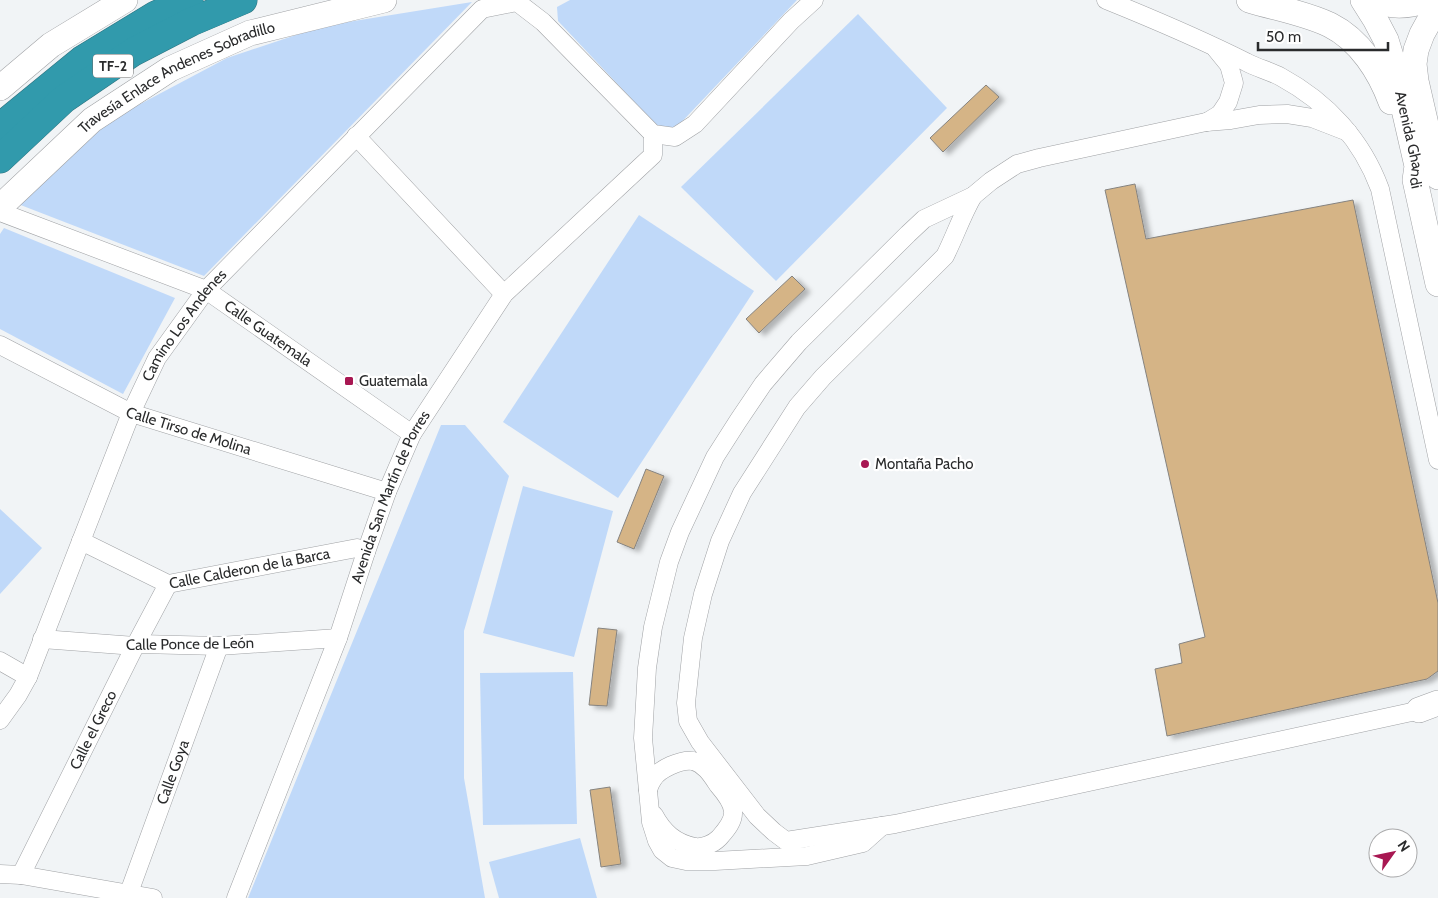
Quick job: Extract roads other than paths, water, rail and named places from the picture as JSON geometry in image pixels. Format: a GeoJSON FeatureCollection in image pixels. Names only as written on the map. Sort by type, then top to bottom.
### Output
{"type":"FeatureCollection","features":[{"type":"Feature","properties":{"kind":"highway","name":"TF-2"},"geometry":{"type":"LineString","coordinates":[[0,127],[82,60],[156,15],[189,0]]}},
{"type":"Feature","properties":{"kind":"highway","name":"TF-2"},"geometry":{"type":"LineString","coordinates":[[0,158],[64,98],[133,52],[191,22],[243,0]]}},
{"type":"Feature","properties":{"kind":"street"},"geometry":{"type":"LineString","coordinates":[[0,88],[51,46],[125,0]]}},
{"type":"Feature","properties":{"kind":"street","name":"Travesía Enlace Andenes Sobradillo"},"geometry":{"type":"LineString","coordinates":[[0,207],[92,120],[170,69],[250,33],[384,0]]}},
{"type":"Feature","properties":{"kind":"street"},"geometry":{"type":"LineString","coordinates":[[653,134],[675,137],[695,124],[791,21],[814,0]]}},
{"type":"Feature","properties":{"kind":"street"},"geometry":{"type":"LineString","coordinates":[[1106,0],[1212,45],[1253,66],[1278,75],[1300,87],[1343,124],[1374,171],[1380,189],[1438,460]]}},
{"type":"Feature","properties":{"kind":"street"},"geometry":{"type":"LineString","coordinates":[[1248,0],[1308,17],[1331,26],[1350,40],[1366,56],[1380,75],[1396,114],[1408,168],[1427,178]]}},
{"type":"Feature","properties":{"kind":"street","name":"Avenida Ghandi"},"geometry":{"type":"LineString","coordinates":[[1363,0],[1386,40],[1394,66],[1417,166],[1427,178]]}},
{"type":"Feature","properties":{"kind":"street"},"geometry":{"type":"LineString","coordinates":[[1375,0],[1397,6],[1427,0]]}},
{"type":"Feature","properties":{"kind":"street","name":"Camino Los Andenes"},"geometry":{"type":"LineString","coordinates":[[0,720],[18,695],[28,676],[130,413],[157,358],[206,290],[482,9],[517,2],[543,22],[653,134]]}},
{"type":"Feature","properties":{"kind":"street","name":"Avenida Ghandi"},"geometry":{"type":"LineString","coordinates":[[1438,5],[1422,34],[1416,50],[1414,64],[1438,284]]}},
{"type":"Feature","properties":{"kind":"street"},"geometry":{"type":"LineString","coordinates":[[1206,122],[1220,114],[1228,102],[1234,83],[1229,65],[1212,45]]}},
{"type":"Feature","properties":{"kind":"street"},"geometry":{"type":"LineString","coordinates":[[882,826],[863,843],[807,856],[760,860],[686,861],[672,858],[662,850],[657,841],[651,822],[643,738],[647,668],[653,627],[669,562],[680,532],[716,457],[738,421],[763,384],[799,342],[924,220],[973,196],[991,181],[1017,164],[1206,122],[1259,115],[1287,114],[1312,118],[1348,132]]}},
{"type":"Feature","properties":{"kind":"street","name":"Avenida San Martín de Porres"},"geometry":{"type":"LineString","coordinates":[[236,898],[338,638],[387,492],[412,434],[504,294],[653,155],[653,134]]}},
{"type":"Feature","properties":{"kind":"street"},"geometry":{"type":"LineString","coordinates":[[356,136],[504,294]]}},
{"type":"Feature","properties":{"kind":"street"},"geometry":{"type":"LineString","coordinates":[[973,196],[964,211],[945,256],[823,377],[797,407],[742,493],[720,541],[703,594],[693,638],[686,703],[688,721],[700,742],[757,816],[786,841],[882,826],[1432,706]]}},
{"type":"Feature","properties":{"kind":"street","name":"Calle Guatemala"},"geometry":{"type":"LineString","coordinates":[[0,212],[206,290],[412,434]]}},
{"type":"Feature","properties":{"kind":"street","name":"Calle Tirso de Molina"},"geometry":{"type":"LineString","coordinates":[[0,345],[130,413],[387,492]]}},
{"type":"Feature","properties":{"kind":"street","name":"Calle Calderon de la Barca"},"geometry":{"type":"LineString","coordinates":[[81,542],[168,584],[357,548],[366,552]]}},
{"type":"Feature","properties":{"kind":"street","name":"Calle el Greco"},"geometry":{"type":"LineString","coordinates":[[21,875],[168,584]]}},
{"type":"Feature","properties":{"kind":"street","name":"Calle Ponce de León"},"geometry":{"type":"LineString","coordinates":[[42,639],[135,646],[140,644],[218,646],[338,638]]}},
{"type":"Feature","properties":{"kind":"street","name":"Calle Goya"},"geometry":{"type":"LineString","coordinates":[[128,896],[218,646]]}},
{"type":"Feature","properties":{"kind":"street"},"geometry":{"type":"LineString","coordinates":[[0,661],[28,676]]}},
{"type":"Feature","properties":{"kind":"street"},"geometry":{"type":"LineString","coordinates":[[648,790],[653,778],[664,768],[693,761],[706,768],[757,832],[772,846],[790,850],[821,845],[848,837],[859,829]]}},
{"type":"Feature","properties":{"kind":"street"},"geometry":{"type":"LineString","coordinates":[[650,808],[660,826],[670,837],[684,845],[700,848],[714,842],[726,830],[733,811],[728,797]]}},
{"type":"Feature","properties":{"kind":"street"},"geometry":{"type":"LineString","coordinates":[[0,874],[21,875],[128,896],[153,898]]}},
{"type":"Feature","properties":{"kind":"place","name":"Guatemala"},"geometry":{"type":"Point","coordinates":[349,381]}},
{"type":"Feature","properties":{"kind":"place","name":"Montaña Pacho"},"geometry":{"type":"Point","coordinates":[865,464]}}]}
